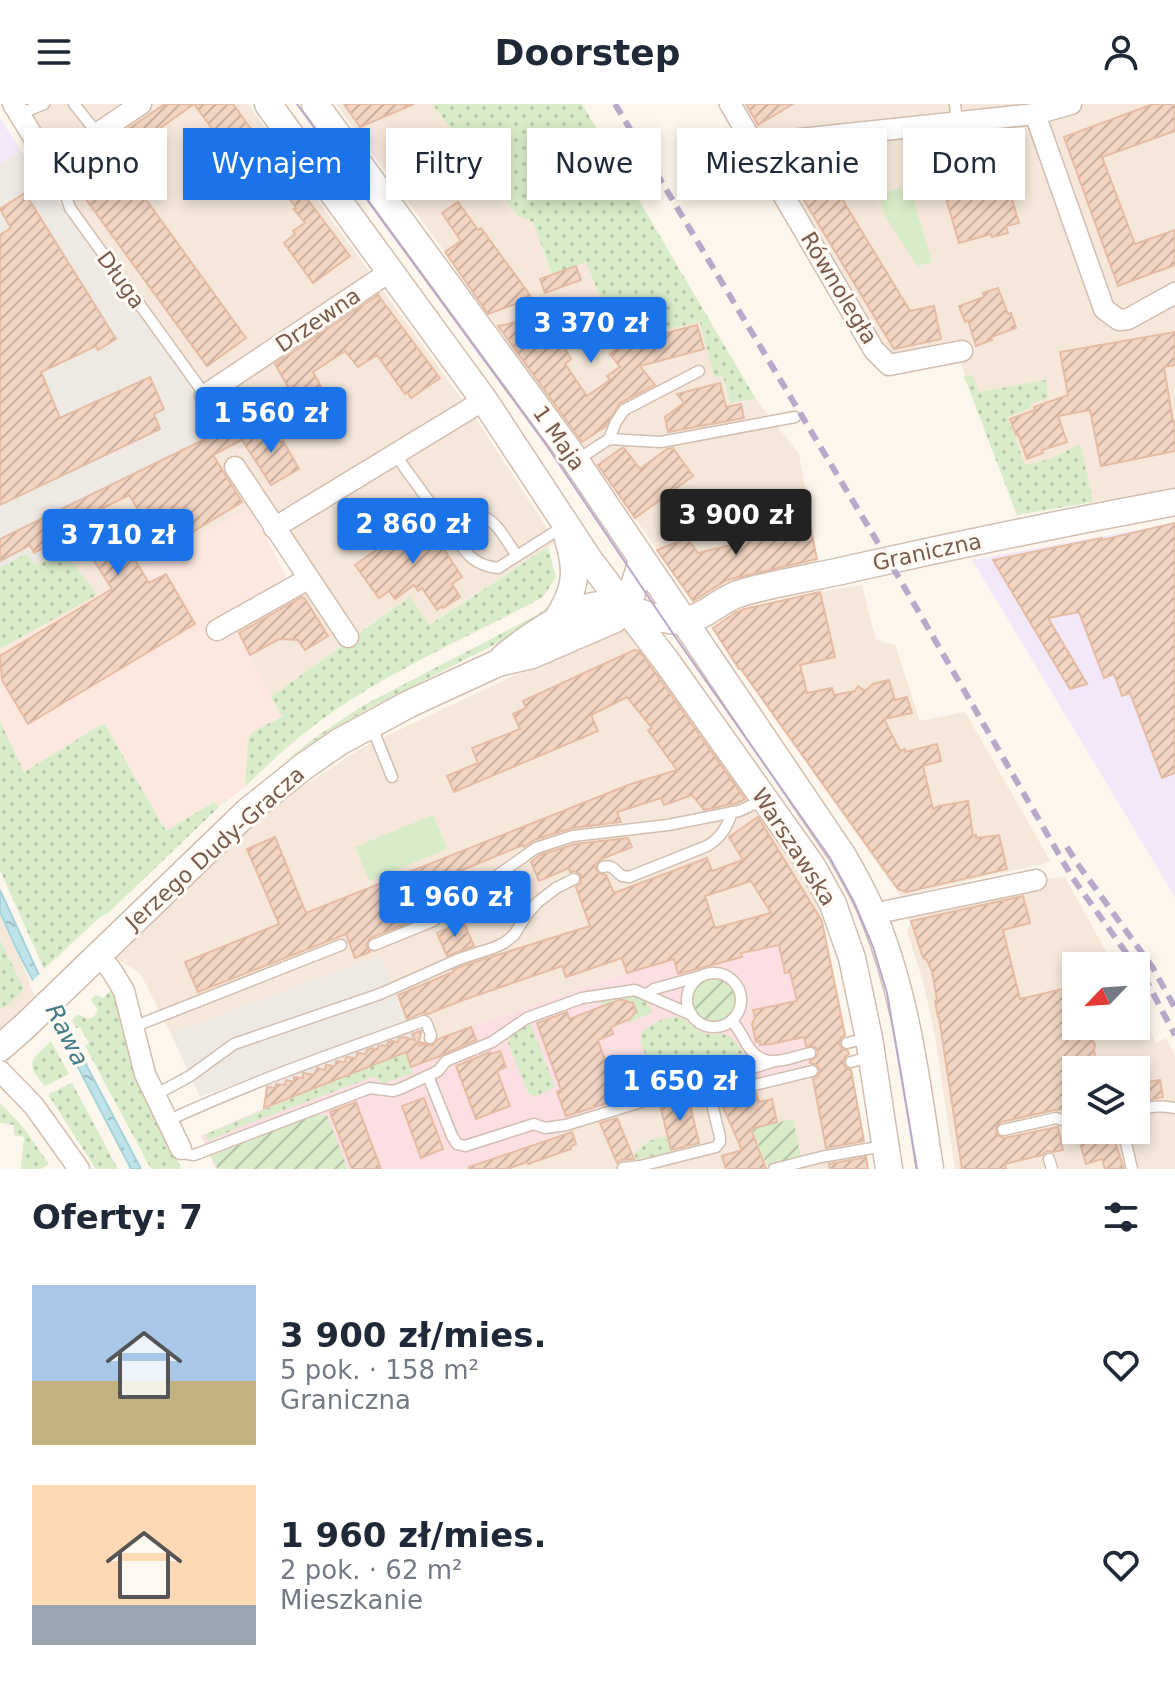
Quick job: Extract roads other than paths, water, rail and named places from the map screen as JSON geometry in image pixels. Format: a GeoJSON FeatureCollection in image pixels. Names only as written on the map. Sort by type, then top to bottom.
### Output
{"type":"FeatureCollection","features":[{"type":"Feature","properties":{"kind":"street"},"geometry":{"type":"LineString","coordinates":[[105,128],[141,104]]}},
{"type":"Feature","properties":{"kind":"street","name":"1 Maja"},"geometry":{"type":"LineString","coordinates":[[268,104],[484,400],[562,521],[627,609]]}},
{"type":"Feature","properties":{"kind":"street","name":"1 Maja"},"geometry":{"type":"LineString","coordinates":[[315,104],[576,461],[685,621]]}},
{"type":"Feature","properties":{"kind":"street","name":"Równoległa"},"geometry":{"type":"LineString","coordinates":[[730,104],[744,128]]}},
{"type":"Feature","properties":{"kind":"street"},"geometry":{"type":"LineString","coordinates":[[866,128],[956,113],[1035,114],[1071,104]]}},
{"type":"Feature","properties":{"kind":"street"},"geometry":{"type":"LineString","coordinates":[[16,109],[28,128]]}},
{"type":"Feature","properties":{"kind":"street"},"geometry":{"type":"LineString","coordinates":[[1035,114],[1104,309],[1119,320],[1128,319],[1175,293]]}},
{"type":"Feature","properties":{"kind":"street","name":"Równoległa"},"geometry":{"type":"LineString","coordinates":[[786,200],[874,350],[889,365],[962,351]]}},
{"type":"Feature","properties":{"kind":"street","name":"Drzewna"},"geometry":{"type":"LineString","coordinates":[[205,395],[391,271]]}},
{"type":"Feature","properties":{"kind":"street"},"geometry":{"type":"LineString","coordinates":[[274,528],[484,400]]}},
{"type":"Feature","properties":{"kind":"street"},"geometry":{"type":"LineString","coordinates":[[235,467],[348,637]]}},
{"type":"Feature","properties":{"kind":"street","name":"Graniczna"},"geometry":{"type":"LineString","coordinates":[[685,621],[739,593],[962,544],[1175,502]]}},
{"type":"Feature","properties":{"kind":"street"},"geometry":{"type":"LineString","coordinates":[[556,621],[566,606],[575,574],[575,562],[562,521]]}},
{"type":"Feature","properties":{"kind":"street"},"geometry":{"type":"LineString","coordinates":[[642,560],[627,609],[685,621],[667,662]]}},
{"type":"Feature","properties":{"kind":"street"},"geometry":{"type":"LineString","coordinates":[[217,630],[308,579]]}},
{"type":"Feature","properties":{"kind":"street","name":"Jerzego Dudy-Gracza"},"geometry":{"type":"LineString","coordinates":[[498,663],[526,639],[556,621],[596,604],[627,609]]}},
{"type":"Feature","properties":{"kind":"street","name":"Warszawska"},"geometry":{"type":"LineString","coordinates":[[627,609],[812,866],[833,904],[852,958],[859,1050],[888,1157]]}},
{"type":"Feature","properties":{"kind":"street","name":"Jerzego Dudy-Gracza"},"geometry":{"type":"LineString","coordinates":[[0,1048],[270,792],[303,767],[370,724],[409,704],[498,663],[541,652],[615,619],[627,609]]}},
{"type":"Feature","properties":{"kind":"street","name":"Warszawska"},"geometry":{"type":"LineString","coordinates":[[685,621],[843,856],[873,914],[891,965],[904,1017],[930,1169]]}},
{"type":"Feature","properties":{"kind":"street"},"geometry":{"type":"LineString","coordinates":[[873,914],[1036,880]]}},
{"type":"Feature","properties":{"kind":"street"},"geometry":{"type":"LineString","coordinates":[[98,954],[124,991],[145,1074],[181,1149]]}},
{"type":"Feature","properties":{"kind":"street"},"geometry":{"type":"LineString","coordinates":[[0,1071],[34,1106],[79,1169]]}},
{"type":"Feature","properties":{"kind":"lane"},"geometry":{"type":"LineString","coordinates":[[16,109],[44,104]]}},
{"type":"Feature","properties":{"kind":"lane"},"geometry":{"type":"LineString","coordinates":[[74,104],[93,128]]}},
{"type":"Feature","properties":{"kind":"lane","name":"Długa"},"geometry":{"type":"LineString","coordinates":[[67,200],[205,395]]}},
{"type":"Feature","properties":{"kind":"lane"},"geometry":{"type":"LineString","coordinates":[[576,461],[609,439],[624,410],[699,371]]}},
{"type":"Feature","properties":{"kind":"lane"},"geometry":{"type":"LineString","coordinates":[[609,439],[661,442],[795,417]]}},
{"type":"Feature","properties":{"kind":"lane"},"geometry":{"type":"LineString","coordinates":[[394,453],[477,564],[498,568],[562,521]]}},
{"type":"Feature","properties":{"kind":"lane"},"geometry":{"type":"LineString","coordinates":[[449,529],[463,518],[474,515],[486,518],[497,526],[517,556]]}},
{"type":"Feature","properties":{"kind":"lane"},"geometry":{"type":"LineString","coordinates":[[370,724],[392,777]]}},
{"type":"Feature","properties":{"kind":"lane"},"geometry":{"type":"LineString","coordinates":[[374,945],[433,921],[536,848],[573,836],[668,825],[732,812],[764,799]]}},
{"type":"Feature","properties":{"kind":"lane"},"geometry":{"type":"LineString","coordinates":[[603,867],[608,865],[622,876],[629,877],[707,846],[725,829],[732,812]]}},
{"type":"Feature","properties":{"kind":"lane"},"geometry":{"type":"LineString","coordinates":[[155,1095],[190,1076],[234,1044],[380,994],[504,943],[514,935],[538,902],[574,879]]}},
{"type":"Feature","properties":{"kind":"lane"},"geometry":{"type":"LineString","coordinates":[[133,1027],[341,945]]}},
{"type":"Feature","properties":{"kind":"lane"},"geometry":{"type":"LineString","coordinates":[[647,994],[656,988],[711,973],[719,974],[734,982],[739,989],[741,1006],[732,1021],[715,1027],[706,1026],[692,1015],[687,997],[695,981],[703,976]]}},
{"type":"Feature","properties":{"kind":"lane"},"geometry":{"type":"LineString","coordinates":[[181,1149],[194,1155],[370,1088],[393,1091],[402,1088],[428,1076],[446,1061],[492,1042],[527,1018],[582,998],[635,990],[692,1015]]}},
{"type":"Feature","properties":{"kind":"lane"},"geometry":{"type":"LineString","coordinates":[[167,1121],[284,1071],[424,1021],[430,1029],[430,1038]]}},
{"type":"Feature","properties":{"kind":"lane"},"geometry":{"type":"LineString","coordinates":[[732,1021],[751,1049],[772,1062]]}},
{"type":"Feature","properties":{"kind":"lane"},"geometry":{"type":"LineString","coordinates":[[428,1076],[455,1141],[465,1146],[534,1124],[545,1128],[566,1125],[810,1053]]}},
{"type":"Feature","properties":{"kind":"lane"},"geometry":{"type":"LineString","coordinates":[[623,1168],[716,1147],[720,1137],[711,1100],[717,1094],[812,1071]]}},
{"type":"Feature","properties":{"kind":"lane"},"geometry":{"type":"LineString","coordinates":[[1150,1107],[1175,1108]]}},
{"type":"Feature","properties":{"kind":"lane"},"geometry":{"type":"LineString","coordinates":[[1003,1130],[1056,1118],[1062,1120]]}},
{"type":"Feature","properties":{"kind":"lane"},"geometry":{"type":"LineString","coordinates":[[1126,1144],[1132,1169]]}},
{"type":"Feature","properties":{"kind":"lane"},"geometry":{"type":"LineString","coordinates":[[774,1169],[821,1157],[888,1157]]}},
{"type":"Feature","properties":{"kind":"water","name":"Rawa"},"geometry":{"type":"Polygon","coordinates":[[[0,890],[38,973],[141,1169],[131,1169],[17,950],[0,912],[0,890]]]}},
{"type":"Feature","properties":{"kind":"tram line"},"geometry":{"type":"LineString","coordinates":[[297,104],[547,446],[830,858],[854,902],[873,947],[887,993],[917,1169]]}},
{"type":"Feature","properties":{"kind":"railway"},"geometry":{"type":"LineString","coordinates":[[615,104],[902,583],[1072,877],[1147,982],[1175,1035]]}},
{"type":"Feature","properties":{"kind":"railway"},"geometry":{"type":"LineString","coordinates":[[1067,847],[1153,968],[1175,1008]]}}]}
